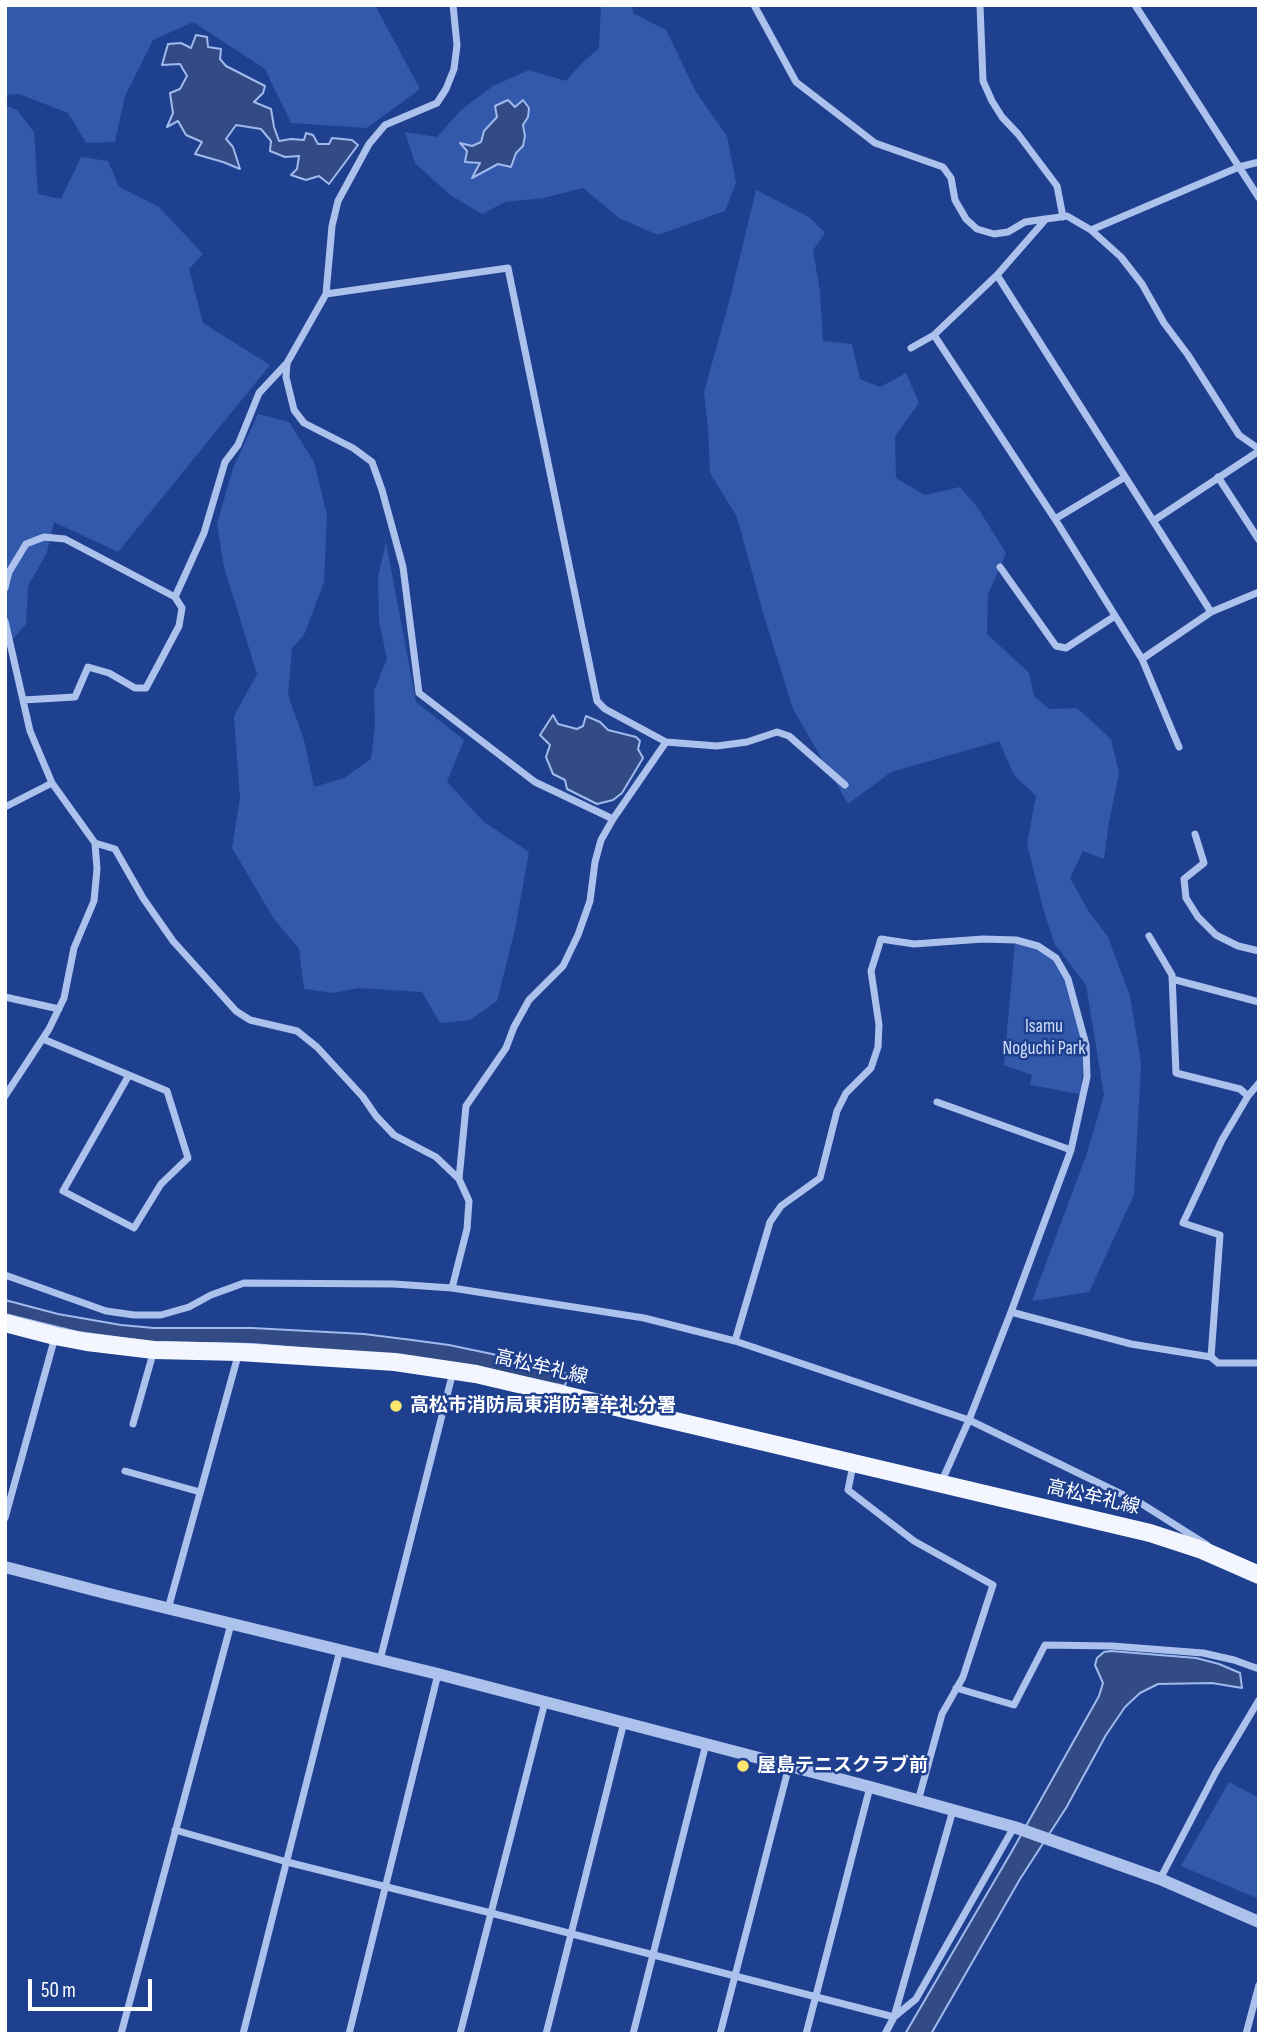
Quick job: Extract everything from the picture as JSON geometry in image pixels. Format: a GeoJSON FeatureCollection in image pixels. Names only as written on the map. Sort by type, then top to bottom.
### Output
{"type":"FeatureCollection","features":[{"type":"Feature","properties":{"kind":"main road","name":"高松牟礼線"},"geometry":{"type":"LineString","coordinates":[[5,1323],[55,1336],[154,1350],[239,1352],[395,1362],[453,1370],[1150,1534],[1202,1549],[1259,1575]]}},
{"type":"Feature","properties":{"kind":"street"},"geometry":{"type":"LineString","coordinates":[[175,597],[204,533],[225,462],[238,445],[259,393],[287,363],[326,293],[332,226],[338,201],[369,144],[385,125],[438,103],[446,89],[454,69],[457,45],[453,5]]}},
{"type":"Feature","properties":{"kind":"street"},"geometry":{"type":"LineString","coordinates":[[754,5],[796,82],[875,143],[943,167],[951,178],[955,200],[966,219],[977,229],[994,234],[1008,232],[1025,222],[1067,216],[1091,230],[1121,257],[1142,284],[1164,323],[1240,435],[1259,450],[1153,521]]}},
{"type":"Feature","properties":{"kind":"street"},"geometry":{"type":"LineString","coordinates":[[980,5],[984,81],[1002,117],[1057,186],[1063,217]]}},
{"type":"Feature","properties":{"kind":"street"},"geometry":{"type":"LineString","coordinates":[[1135,5],[1259,198]]}},
{"type":"Feature","properties":{"kind":"street"},"geometry":{"type":"LineString","coordinates":[[1091,230],[1239,167],[1259,162]]}},
{"type":"Feature","properties":{"kind":"street"},"geometry":{"type":"LineString","coordinates":[[911,348],[934,335],[997,275],[1046,219]]}},
{"type":"Feature","properties":{"kind":"street"},"geometry":{"type":"LineString","coordinates":[[326,293],[508,268],[597,701],[605,709],[666,742],[717,746],[747,742],[776,732],[789,736],[845,785]]}},
{"type":"Feature","properties":{"kind":"street"},"geometry":{"type":"LineString","coordinates":[[997,275],[1211,612]]}},
{"type":"Feature","properties":{"kind":"street"},"geometry":{"type":"LineString","coordinates":[[934,335],[1055,519],[1142,659],[1179,747]]}},
{"type":"Feature","properties":{"kind":"street"},"geometry":{"type":"LineString","coordinates":[[287,363],[286,377],[294,410],[304,423],[353,448],[372,462],[402,567],[419,693],[535,782],[613,819]]}},
{"type":"Feature","properties":{"kind":"street"},"geometry":{"type":"LineString","coordinates":[[1055,519],[1125,477]]}},
{"type":"Feature","properties":{"kind":"street"},"geometry":{"type":"LineString","coordinates":[[1218,478],[1259,540]]}},
{"type":"Feature","properties":{"kind":"street"},"geometry":{"type":"LineString","coordinates":[[5,588],[9,572],[26,544],[44,537],[65,539],[175,597],[182,608],[179,626],[146,688],[135,688],[109,673],[88,667],[75,697],[23,700]]}},
{"type":"Feature","properties":{"kind":"street"},"geometry":{"type":"LineString","coordinates":[[1000,567],[1056,646],[1066,648],[1115,616]]}},
{"type":"Feature","properties":{"kind":"street"},"geometry":{"type":"LineString","coordinates":[[1142,659],[1211,612],[1259,592]]}},
{"type":"Feature","properties":{"kind":"street"},"geometry":{"type":"LineString","coordinates":[[5,621],[30,730],[52,783],[95,843],[97,869],[94,901],[74,948],[64,998],[43,1039],[5,1096]]}},
{"type":"Feature","properties":{"kind":"street"},"geometry":{"type":"LineString","coordinates":[[459,1179],[466,1106],[506,1048],[529,1000],[563,966],[590,901],[601,840],[666,742]]}},
{"type":"Feature","properties":{"kind":"street"},"geometry":{"type":"LineString","coordinates":[[5,807],[52,783]]}},
{"type":"Feature","properties":{"kind":"street"},"geometry":{"type":"LineString","coordinates":[[1195,834],[1204,863],[1184,880],[1186,898],[1198,917],[1216,935],[1238,946],[1259,951]]}},
{"type":"Feature","properties":{"kind":"street"},"geometry":{"type":"LineString","coordinates":[[95,843],[115,849],[143,898],[173,941],[236,1011],[250,1020],[297,1031],[317,1047],[394,1135],[436,1157],[459,1179],[469,1201],[467,1228],[452,1289]]}},
{"type":"Feature","properties":{"kind":"street"},"geometry":{"type":"LineString","coordinates":[[1149,936],[1172,975],[1176,1073],[1240,1089],[1248,1096]]}},
{"type":"Feature","properties":{"kind":"street"},"geometry":{"type":"LineString","coordinates":[[735,1341],[770,1222],[781,1206],[820,1178],[837,1111],[846,1093],[871,1068],[878,1047],[879,1025],[871,971],[881,939],[914,944],[983,939],[1016,940],[1038,946],[1056,958],[1068,979],[1086,1045],[1087,1077],[1071,1150],[1012,1312],[969,1420],[940,1483]]}},
{"type":"Feature","properties":{"kind":"street"},"geometry":{"type":"LineString","coordinates":[[1172,979],[1259,1002]]}},
{"type":"Feature","properties":{"kind":"street"},"geometry":{"type":"LineString","coordinates":[[5,996],[59,1009]]}},
{"type":"Feature","properties":{"kind":"street"},"geometry":{"type":"LineString","coordinates":[[43,1039],[129,1075],[167,1091],[188,1158],[161,1184],[134,1228],[63,1191],[129,1075]]}},
{"type":"Feature","properties":{"kind":"street"},"geometry":{"type":"LineString","coordinates":[[1211,1357],[1220,1235],[1183,1223],[1222,1140],[1248,1096],[1259,1083]]}},
{"type":"Feature","properties":{"kind":"street"},"geometry":{"type":"LineString","coordinates":[[937,1102],[1071,1150]]}},
{"type":"Feature","properties":{"kind":"street"},"geometry":{"type":"LineString","coordinates":[[5,1275],[106,1311],[134,1315],[161,1315],[189,1307],[244,1283],[394,1284],[452,1289],[644,1318],[735,1341],[969,1420],[1142,1504],[1204,1542],[1227,1561]]}},
{"type":"Feature","properties":{"kind":"street"},"geometry":{"type":"LineString","coordinates":[[1012,1312],[1131,1344],[1211,1357],[1218,1363],[1259,1363]]}},
{"type":"Feature","properties":{"kind":"street"},"geometry":{"type":"LineString","coordinates":[[5,1518],[55,1336]]}},
{"type":"Feature","properties":{"kind":"street"},"geometry":{"type":"LineString","coordinates":[[133,1424],[154,1350]]}},
{"type":"Feature","properties":{"kind":"street"},"geometry":{"type":"LineString","coordinates":[[168,1609],[239,1352]]}},
{"type":"Feature","properties":{"kind":"street"},"geometry":{"type":"LineString","coordinates":[[380,1660],[453,1370]]}},
{"type":"Feature","properties":{"kind":"street"},"geometry":{"type":"LineString","coordinates":[[853,1464],[848,1490],[914,1541],[993,1585],[963,1676],[942,1714],[918,1801]]}},
{"type":"Feature","properties":{"kind":"street"},"geometry":{"type":"LineString","coordinates":[[125,1471],[200,1492]]}},
{"type":"Feature","properties":{"kind":"street"},"geometry":{"type":"LineString","coordinates":[[5,1567],[438,1674],[1017,1828],[1160,1879],[1259,1922]]}},
{"type":"Feature","properties":{"kind":"street"},"geometry":{"type":"LineString","coordinates":[[121,2034],[231,1624]]}},
{"type":"Feature","properties":{"kind":"street"},"geometry":{"type":"LineString","coordinates":[[956,1688],[1014,1705],[1045,1645],[1112,1646],[1203,1653],[1259,1669]]}},
{"type":"Feature","properties":{"kind":"street"},"geometry":{"type":"LineString","coordinates":[[243,2034],[340,1650]]}},
{"type":"Feature","properties":{"kind":"street"},"geometry":{"type":"LineString","coordinates":[[349,2034],[438,1674]]}},
{"type":"Feature","properties":{"kind":"street"},"geometry":{"type":"LineString","coordinates":[[1160,1879],[1216,1772],[1255,1715],[1259,1700]]}},
{"type":"Feature","properties":{"kind":"street"},"geometry":{"type":"LineString","coordinates":[[460,2034],[545,1702]]}},
{"type":"Feature","properties":{"kind":"street"},"geometry":{"type":"LineString","coordinates":[[546,2034],[624,1723]]}},
{"type":"Feature","properties":{"kind":"street"},"geometry":{"type":"LineString","coordinates":[[633,2034],[706,1744]]}},
{"type":"Feature","properties":{"kind":"street"},"geometry":{"type":"LineString","coordinates":[[720,2034],[789,1766]]}},
{"type":"Feature","properties":{"kind":"street"},"geometry":{"type":"LineString","coordinates":[[806,2034],[870,1787]]}},
{"type":"Feature","properties":{"kind":"street"},"geometry":{"type":"LineString","coordinates":[[885,2034],[894,2017],[953,1811]]}},
{"type":"Feature","properties":{"kind":"street"},"geometry":{"type":"LineString","coordinates":[[894,2017],[916,1999],[1017,1828]]}},
{"type":"Feature","properties":{"kind":"street"},"geometry":{"type":"LineString","coordinates":[[175,1830],[286,1862],[894,2017]]}},
{"type":"Feature","properties":{"kind":"street"},"geometry":{"type":"LineString","coordinates":[[1246,2034],[1259,1985]]}},
{"type":"Feature","properties":{"kind":"green space"},"geometry":{"type":"Polygon","coordinates":[[[5,5],[375,5],[420,89],[367,128],[291,123],[265,69],[193,22],[153,40],[125,96],[115,142],[86,143],[68,113],[19,94],[5,95],[5,5]]]}},
{"type":"Feature","properties":{"kind":"green space"},"geometry":{"type":"Polygon","coordinates":[[[601,5],[632,5],[633,13],[666,30],[696,92],[727,136],[736,183],[725,211],[658,235],[619,218],[583,188],[544,198],[505,202],[482,214],[450,195],[415,163],[405,132],[437,137],[461,110],[493,86],[529,70],[566,81],[599,48],[601,5]]]}},
{"type":"Feature","properties":{"kind":"green space"},"geometry":{"type":"Polygon","coordinates":[[[5,105],[17,110],[34,132],[38,194],[61,199],[81,157],[108,161],[119,187],[159,207],[203,254],[189,269],[203,323],[270,365],[118,552],[54,522],[47,552],[28,586],[26,624],[5,648],[5,105]]]}},
{"type":"Feature","properties":{"kind":"green space"},"geometry":{"type":"Polygon","coordinates":[[[756,190],[809,217],[825,233],[813,250],[820,291],[823,341],[852,344],[860,379],[880,387],[906,373],[919,403],[895,436],[896,478],[925,495],[960,487],[978,508],[1006,553],[988,594],[987,634],[1029,673],[1034,696],[1049,709],[1077,708],[1111,739],[1119,773],[1104,859],[1083,851],[1070,878],[1089,912],[1108,937],[1130,996],[1141,1062],[1134,1195],[1089,1292],[1032,1301],[1087,1153],[1104,1095],[1086,985],[1054,943],[1027,844],[1036,796],[1014,775],[999,741],[891,772],[848,804],[793,709],[737,517],[710,473],[704,392],[756,190]]]}},
{"type":"Feature","properties":{"kind":"green space"},"geometry":{"type":"Polygon","coordinates":[[[258,414],[289,422],[314,462],[327,515],[324,582],[304,635],[292,648],[288,695],[304,740],[314,787],[344,778],[371,759],[375,726],[374,691],[387,659],[379,621],[378,577],[386,542],[416,702],[464,740],[447,782],[484,822],[529,852],[515,929],[497,1001],[470,1020],[440,1023],[422,992],[359,988],[334,993],[304,989],[299,949],[274,919],[232,848],[240,798],[234,716],[257,674],[224,567],[217,524],[233,468],[258,414]]]}},
{"type":"Feature","properties":{"kind":"green space","name":"Isamu Noguchi Park"},"geometry":{"type":"Polygon","coordinates":[[[1015,942],[1038,946],[1056,958],[1068,979],[1086,1045],[1080,1094],[1030,1085],[1032,1075],[1004,1065],[1015,942]]]}},
{"type":"Feature","properties":{"kind":"green space"},"geometry":{"type":"Polygon","coordinates":[[[1229,1782],[1259,1798],[1259,1899],[1181,1866],[1229,1782]]]}},
{"type":"Feature","properties":{"kind":"shaded area"},"geometry":{"type":"Polygon","coordinates":[[[196,35],[207,37],[208,47],[221,49],[220,59],[226,66],[265,86],[263,93],[254,102],[271,109],[279,141],[304,140],[306,133],[313,135],[318,144],[329,144],[332,138],[352,140],[358,145],[329,184],[319,176],[306,180],[291,175],[297,169],[299,156],[285,157],[270,151],[271,141],[261,129],[236,125],[226,139],[233,147],[240,169],[195,154],[202,142],[186,135],[178,121],[167,127],[173,113],[170,93],[180,89],[187,76],[180,64],[162,65],[168,44],[181,43],[191,48],[196,35]]]}},
{"type":"Feature","properties":{"kind":"shaded area"},"geometry":{"type":"Polygon","coordinates":[[[508,100],[515,107],[523,100],[529,108],[523,125],[523,146],[516,153],[511,167],[498,164],[472,178],[480,163],[465,162],[467,151],[460,143],[472,146],[481,142],[484,131],[497,117],[495,106],[508,100]]]}},
{"type":"Feature","properties":{"kind":"shaded area"},"geometry":{"type":"Polygon","coordinates":[[[553,715],[558,724],[577,729],[583,726],[586,716],[600,722],[608,730],[636,737],[640,741],[638,749],[643,758],[622,793],[613,800],[597,804],[567,789],[565,780],[553,774],[546,757],[550,745],[540,735],[553,715]]]}},
{"type":"Feature","properties":{"kind":"shaded area"},"geometry":{"type":"Polygon","coordinates":[[[5,1300],[58,1314],[121,1325],[154,1328],[252,1328],[364,1334],[412,1340],[492,1354],[568,1374],[565,1386],[482,1368],[392,1356],[253,1344],[152,1342],[78,1332],[5,1314],[5,1300]]]}},
{"type":"Feature","properties":{"kind":"shaded area"},"geometry":{"type":"Polygon","coordinates":[[[1104,1652],[1196,1658],[1219,1664],[1240,1673],[1242,1688],[1212,1683],[1158,1684],[1140,1693],[1125,1707],[1106,1735],[1066,1808],[1020,1879],[931,2034],[905,2034],[1099,1696],[1103,1683],[1095,1665],[1097,1658],[1104,1652]]]}},
{"type":"Feature","properties":{"kind":"place","name":"高松市消防局東消防署牟礼分署"},"geometry":{"type":"Point","coordinates":[396,1406]}},
{"type":"Feature","properties":{"kind":"place","name":"屋島テニスクラブ前"},"geometry":{"type":"Point","coordinates":[743,1766]}}]}
